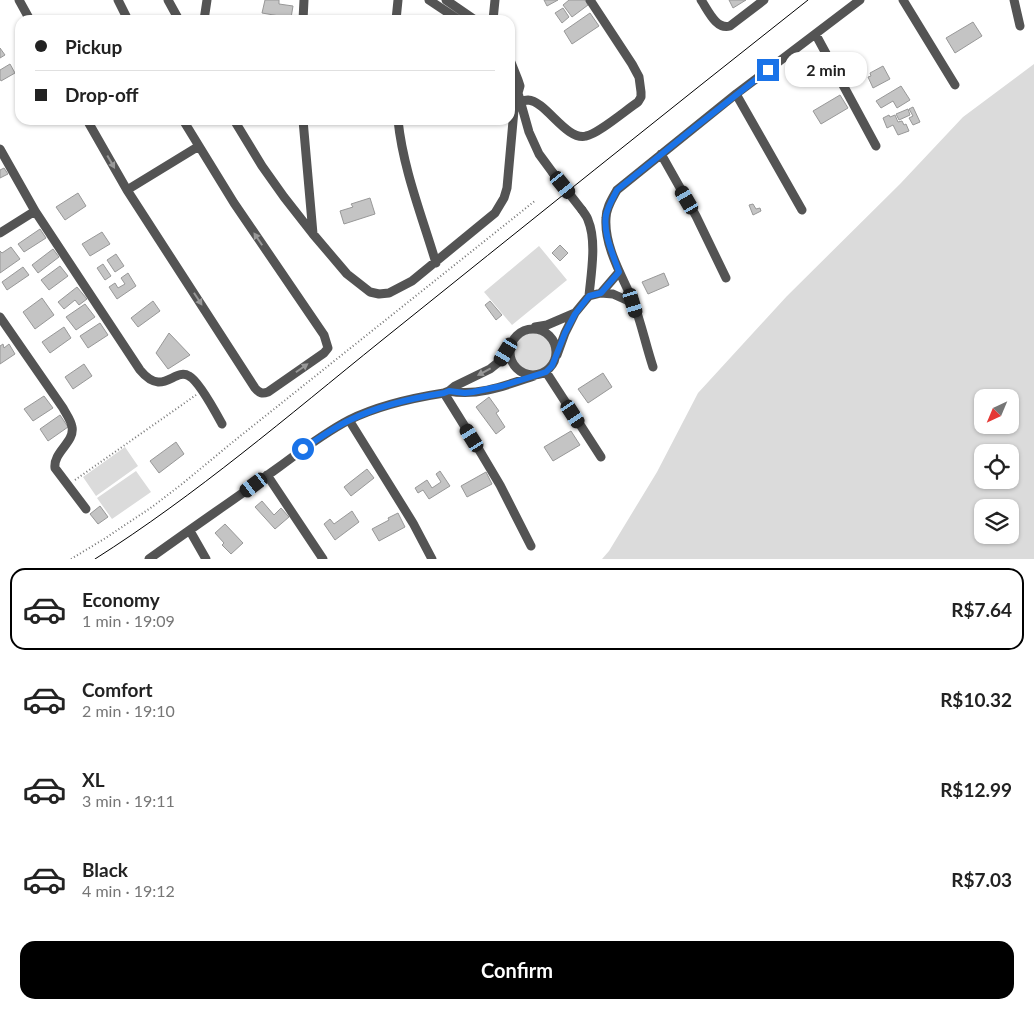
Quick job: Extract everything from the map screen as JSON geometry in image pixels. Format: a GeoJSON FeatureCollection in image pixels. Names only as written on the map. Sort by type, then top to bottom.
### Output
{"type":"FeatureCollection","features":[{"type":"Feature","properties":{"kind":"street"},"geometry":{"type":"LineString","coordinates":[[19,0],[27,15]]}},
{"type":"Feature","properties":{"kind":"street"},"geometry":{"type":"LineString","coordinates":[[118,0],[126,15]]}},
{"type":"Feature","properties":{"kind":"street"},"geometry":{"type":"LineString","coordinates":[[168,0],[176,15]]}},
{"type":"Feature","properties":{"kind":"street"},"geometry":{"type":"LineString","coordinates":[[205,15],[207,0]]}},
{"type":"Feature","properties":{"kind":"street"},"geometry":{"type":"LineString","coordinates":[[303,15],[304,0]]}},
{"type":"Feature","properties":{"kind":"street"},"geometry":{"type":"LineString","coordinates":[[396,15],[398,0]]}},
{"type":"Feature","properties":{"kind":"street"},"geometry":{"type":"LineString","coordinates":[[429,0],[451,15]]}},
{"type":"Feature","properties":{"kind":"street"},"geometry":{"type":"LineString","coordinates":[[446,0],[467,15]]}},
{"type":"Feature","properties":{"kind":"street"},"geometry":{"type":"LineString","coordinates":[[494,15],[495,0]]}},
{"type":"Feature","properties":{"kind":"street"},"geometry":{"type":"LineString","coordinates":[[519,97],[538,104],[574,135],[579,137],[584,137],[598,131],[638,102],[641,97],[639,78],[632,64],[590,0]]}},
{"type":"Feature","properties":{"kind":"street"},"geometry":{"type":"LineString","coordinates":[[701,0],[717,23],[727,27],[764,0]]}},
{"type":"Feature","properties":{"kind":"street"},"geometry":{"type":"LineString","coordinates":[[653,367],[633,303],[619,272],[607,235],[606,217],[609,204],[617,190],[661,154],[736,94],[860,0]]}},
{"type":"Feature","properties":{"kind":"street"},"geometry":{"type":"LineString","coordinates":[[903,0],[955,85]]}},
{"type":"Feature","properties":{"kind":"street"},"geometry":{"type":"LineString","coordinates":[[1014,0],[1020,26]]}},
{"type":"Feature","properties":{"kind":"street"},"geometry":{"type":"LineString","coordinates":[[816,35],[876,146]]}},
{"type":"Feature","properties":{"kind":"street"},"geometry":{"type":"LineString","coordinates":[[515,72],[520,86],[519,97],[515,107]]}},
{"type":"Feature","properties":{"kind":"street"},"geometry":{"type":"LineString","coordinates":[[149,559],[320,438],[349,420],[410,398],[446,392],[473,392],[502,386],[546,372],[552,366],[575,314],[589,296],[593,249],[591,229],[582,210],[542,158],[532,140],[519,97],[515,91]]}},
{"type":"Feature","properties":{"kind":"street"},"geometry":{"type":"LineString","coordinates":[[736,94],[802,210]]}},
{"type":"Feature","properties":{"kind":"street"},"geometry":{"type":"LineString","coordinates":[[90,125],[128,190],[255,388],[263,393],[268,392],[324,353],[328,348],[327,342],[234,203],[186,125]]}},
{"type":"Feature","properties":{"kind":"street"},"geometry":{"type":"LineString","coordinates":[[237,125],[262,166],[313,234],[347,274],[370,292],[379,294],[400,289],[412,282],[496,213],[507,188],[513,125]]}},
{"type":"Feature","properties":{"kind":"street"},"geometry":{"type":"LineString","coordinates":[[303,125],[313,234]]}},
{"type":"Feature","properties":{"kind":"street"},"geometry":{"type":"LineString","coordinates":[[399,125],[413,193],[436,263]]}},
{"type":"Feature","properties":{"kind":"street"},"geometry":{"type":"LineString","coordinates":[[128,190],[199,146]]}},
{"type":"Feature","properties":{"kind":"street"},"geometry":{"type":"LineString","coordinates":[[0,149],[35,211],[140,370],[152,381],[159,382],[184,374],[188,375],[202,391],[222,424]]}},
{"type":"Feature","properties":{"kind":"street"},"geometry":{"type":"LineString","coordinates":[[661,154],[696,216],[726,278]]}},
{"type":"Feature","properties":{"kind":"street"},"geometry":{"type":"LineString","coordinates":[[0,233],[35,211]]}},
{"type":"Feature","properties":{"kind":"street"},"geometry":{"type":"LineString","coordinates":[[601,293],[619,272]]}},
{"type":"Feature","properties":{"kind":"street"},"geometry":{"type":"LineString","coordinates":[[589,296],[601,293],[613,294],[633,303]]}},
{"type":"Feature","properties":{"kind":"street"},"geometry":{"type":"LineString","coordinates":[[446,392],[490,369],[500,361],[515,337],[521,332],[575,314]]}},
{"type":"Feature","properties":{"kind":"street"},"geometry":{"type":"LineString","coordinates":[[0,317],[70,421],[73,428],[72,434],[54,463],[55,468],[86,509]]}},
{"type":"Feature","properties":{"kind":"street"},"geometry":{"type":"LineString","coordinates":[[529,329],[544,331],[550,336],[557,350],[556,358]]}},
{"type":"Feature","properties":{"kind":"street"},"geometry":{"type":"LineString","coordinates":[[511,344],[510,359],[514,366],[527,375],[534,376]]}},
{"type":"Feature","properties":{"kind":"street"},"geometry":{"type":"LineString","coordinates":[[546,372],[601,457]]}},
{"type":"Feature","properties":{"kind":"street"},"geometry":{"type":"LineString","coordinates":[[446,392],[500,485],[530,546]]}},
{"type":"Feature","properties":{"kind":"street"},"geometry":{"type":"LineString","coordinates":[[349,420],[413,523],[432,559]]}},
{"type":"Feature","properties":{"kind":"street"},"geometry":{"type":"LineString","coordinates":[[266,476],[323,559]]}},
{"type":"Feature","properties":{"kind":"street"},"geometry":{"type":"LineString","coordinates":[[190,531],[206,559]]}},
{"type":"Feature","properties":{"kind":"path"},"geometry":{"type":"LineString","coordinates":[[71,559],[104,539],[182,484],[536,200]]}},
{"type":"Feature","properties":{"kind":"path"},"geometry":{"type":"LineString","coordinates":[[68,485],[202,391]]}},
{"type":"Feature","properties":{"kind":"shaded area"},"geometry":{"type":"Polygon","coordinates":[[[1034,64],[1034,559],[602,559],[609,551],[657,472],[698,393],[787,296],[900,184],[963,117],[1034,64]]]}},
{"type":"Feature","properties":{"kind":"shaded area"},"geometry":{"type":"Polygon","coordinates":[[[539,246],[567,280],[512,325],[484,292],[539,246]]]}},
{"type":"Feature","properties":{"kind":"shaded area"},"geometry":{"type":"Polygon","coordinates":[[[533,333],[547,338],[552,352],[547,366],[533,371],[519,366],[514,352],[519,338],[533,333]]]}},
{"type":"Feature","properties":{"kind":"shaded area"},"geometry":{"type":"Polygon","coordinates":[[[125,447],[138,466],[96,496],[83,477],[125,447]]]}},
{"type":"Feature","properties":{"kind":"shaded area"},"geometry":{"type":"Polygon","coordinates":[[[136,471],[151,492],[112,519],[97,498],[136,471]]]}},
{"type":"Feature","properties":{"kind":"building"},"geometry":{"type":"Polygon","coordinates":[[[265,0],[279,0],[279,4],[293,6],[292,15],[262,13],[265,0]]]}},
{"type":"Feature","properties":{"kind":"building"},"geometry":{"type":"Polygon","coordinates":[[[544,0],[558,0],[547,6],[544,0]]]}},
{"type":"Feature","properties":{"kind":"building"},"geometry":{"type":"Polygon","coordinates":[[[569,0],[585,0],[588,5],[572,17],[563,5],[569,0]]]}},
{"type":"Feature","properties":{"kind":"building"},"geometry":{"type":"Polygon","coordinates":[[[729,0],[746,0],[733,8],[729,0]]]}},
{"type":"Feature","properties":{"kind":"building"},"geometry":{"type":"Polygon","coordinates":[[[563,8],[569,17],[562,23],[555,13],[563,8]]]}},
{"type":"Feature","properties":{"kind":"building"},"geometry":{"type":"Polygon","coordinates":[[[590,13],[599,26],[572,44],[564,31],[590,13]]]}},
{"type":"Feature","properties":{"kind":"building"},"geometry":{"type":"Polygon","coordinates":[[[973,22],[982,36],[955,53],[946,38],[973,22]]]}},
{"type":"Feature","properties":{"kind":"building"},"geometry":{"type":"Polygon","coordinates":[[[0,48],[5,55],[0,58],[0,48]]]}},
{"type":"Feature","properties":{"kind":"building"},"geometry":{"type":"Polygon","coordinates":[[[10,64],[15,73],[1,81],[0,70],[10,64]]]}},
{"type":"Feature","properties":{"kind":"building"},"geometry":{"type":"Polygon","coordinates":[[[883,66],[890,79],[873,88],[868,77],[871,76],[870,73],[883,66]]]}},
{"type":"Feature","properties":{"kind":"building"},"geometry":{"type":"Polygon","coordinates":[[[901,86],[910,100],[897,108],[893,101],[881,108],[876,101],[901,86]]]}},
{"type":"Feature","properties":{"kind":"building"},"geometry":{"type":"Polygon","coordinates":[[[840,95],[848,108],[821,124],[813,111],[840,95]]]}},
{"type":"Feature","properties":{"kind":"building"},"geometry":{"type":"Polygon","coordinates":[[[913,107],[920,122],[913,125],[909,118],[913,116],[909,109],[913,107]]]}},
{"type":"Feature","properties":{"kind":"building"},"geometry":{"type":"Polygon","coordinates":[[[908,109],[910,115],[899,120],[896,114],[908,109]]]}},
{"type":"Feature","properties":{"kind":"building"},"geometry":{"type":"Polygon","coordinates":[[[889,115],[890,117],[895,115],[898,122],[902,121],[904,125],[906,124],[909,131],[898,135],[893,125],[887,128],[883,118],[889,115]]]}},
{"type":"Feature","properties":{"kind":"building"},"geometry":{"type":"Polygon","coordinates":[[[4,168],[8,174],[0,178],[0,170],[4,168]]]}},
{"type":"Feature","properties":{"kind":"building"},"geometry":{"type":"Polygon","coordinates":[[[78,193],[86,206],[65,220],[56,207],[78,193]]]}},
{"type":"Feature","properties":{"kind":"building"},"geometry":{"type":"Polygon","coordinates":[[[370,198],[375,214],[344,224],[340,211],[353,207],[351,204],[370,198]]]}},
{"type":"Feature","properties":{"kind":"building"},"geometry":{"type":"Polygon","coordinates":[[[753,204],[756,209],[760,208],[761,211],[753,215],[749,205],[753,204]]]}},
{"type":"Feature","properties":{"kind":"building"},"geometry":{"type":"Polygon","coordinates":[[[40,229],[46,238],[24,252],[18,244],[40,229]]]}},
{"type":"Feature","properties":{"kind":"building"},"geometry":{"type":"Polygon","coordinates":[[[102,232],[110,244],[90,256],[82,244],[102,232]]]}},
{"type":"Feature","properties":{"kind":"building"},"geometry":{"type":"Polygon","coordinates":[[[560,245],[568,253],[560,261],[552,253],[560,245]]]}},
{"type":"Feature","properties":{"kind":"building"},"geometry":{"type":"Polygon","coordinates":[[[11,247],[20,259],[0,273],[0,251],[2,253],[11,247]]]}},
{"type":"Feature","properties":{"kind":"building"},"geometry":{"type":"Polygon","coordinates":[[[53,249],[59,257],[38,273],[32,265],[53,249]]]}},
{"type":"Feature","properties":{"kind":"building"},"geometry":{"type":"Polygon","coordinates":[[[116,254],[124,266],[115,272],[107,260],[116,254]]]}},
{"type":"Feature","properties":{"kind":"building"},"geometry":{"type":"Polygon","coordinates":[[[103,264],[111,276],[105,280],[97,268],[103,264]]]}},
{"type":"Feature","properties":{"kind":"building"},"geometry":{"type":"Polygon","coordinates":[[[60,266],[68,276],[49,290],[41,280],[60,266]]]}},
{"type":"Feature","properties":{"kind":"building"},"geometry":{"type":"Polygon","coordinates":[[[23,267],[29,275],[7,290],[2,282],[23,267]]]}},
{"type":"Feature","properties":{"kind":"building"},"geometry":{"type":"Polygon","coordinates":[[[128,273],[136,286],[117,299],[109,287],[115,283],[118,288],[125,284],[121,278],[128,273]]]}},
{"type":"Feature","properties":{"kind":"building"},"geometry":{"type":"Polygon","coordinates":[[[664,273],[669,285],[648,294],[642,282],[664,273]]]}},
{"type":"Feature","properties":{"kind":"building"},"geometry":{"type":"Polygon","coordinates":[[[77,287],[87,299],[79,305],[75,300],[64,309],[58,302],[77,287]]]}},
{"type":"Feature","properties":{"kind":"building"},"geometry":{"type":"Polygon","coordinates":[[[42,298],[54,315],[35,329],[23,312],[42,298]]]}},
{"type":"Feature","properties":{"kind":"building"},"geometry":{"type":"Polygon","coordinates":[[[153,301],[160,311],[138,327],[131,318],[153,301]]]}},
{"type":"Feature","properties":{"kind":"building"},"geometry":{"type":"Polygon","coordinates":[[[490,301],[502,315],[496,320],[485,305],[490,301]]]}},
{"type":"Feature","properties":{"kind":"building"},"geometry":{"type":"Polygon","coordinates":[[[85,304],[95,317],[76,330],[66,317],[85,304]]]}},
{"type":"Feature","properties":{"kind":"building"},"geometry":{"type":"Polygon","coordinates":[[[100,323],[108,335],[88,348],[80,336],[100,323]]]}},
{"type":"Feature","properties":{"kind":"building"},"geometry":{"type":"Polygon","coordinates":[[[64,327],[71,338],[50,353],[42,342],[64,327]]]}},
{"type":"Feature","properties":{"kind":"building"},"geometry":{"type":"Polygon","coordinates":[[[169,333],[190,355],[168,369],[156,353],[169,333]]]}},
{"type":"Feature","properties":{"kind":"building"},"geometry":{"type":"Polygon","coordinates":[[[3,344],[4,348],[9,344],[15,354],[0,364],[0,346],[3,344]]]}},
{"type":"Feature","properties":{"kind":"building"},"geometry":{"type":"Polygon","coordinates":[[[84,364],[92,376],[73,389],[65,377],[84,364]]]}},
{"type":"Feature","properties":{"kind":"building"},"geometry":{"type":"Polygon","coordinates":[[[603,373],[612,387],[588,403],[578,389],[603,373]]]}},
{"type":"Feature","properties":{"kind":"building"},"geometry":{"type":"Polygon","coordinates":[[[44,396],[53,408],[33,421],[24,409],[44,396]]]}},
{"type":"Feature","properties":{"kind":"building"},"geometry":{"type":"Polygon","coordinates":[[[489,397],[499,411],[496,413],[505,427],[496,434],[476,407],[489,397]]]}},
{"type":"Feature","properties":{"kind":"building"},"geometry":{"type":"Polygon","coordinates":[[[60,415],[68,427],[48,441],[40,429],[60,415]]]}},
{"type":"Feature","properties":{"kind":"building"},"geometry":{"type":"Polygon","coordinates":[[[571,431],[580,445],[553,461],[544,447],[571,431]]]}},
{"type":"Feature","properties":{"kind":"building"},"geometry":{"type":"Polygon","coordinates":[[[176,442],[184,454],[159,473],[150,461],[176,442]]]}},
{"type":"Feature","properties":{"kind":"building"},"geometry":{"type":"Polygon","coordinates":[[[367,469],[374,478],[351,496],[344,487],[367,469]]]}},
{"type":"Feature","properties":{"kind":"building"},"geometry":{"type":"Polygon","coordinates":[[[440,471],[450,486],[429,499],[423,490],[418,493],[415,488],[427,480],[432,488],[441,482],[436,474],[440,471]]]}},
{"type":"Feature","properties":{"kind":"building"},"geometry":{"type":"Polygon","coordinates":[[[486,472],[492,484],[467,497],[461,486],[486,472]]]}},
{"type":"Feature","properties":{"kind":"building"},"geometry":{"type":"Polygon","coordinates":[[[262,501],[274,515],[281,508],[289,517],[275,529],[255,507],[262,501]]]}},
{"type":"Feature","properties":{"kind":"building"},"geometry":{"type":"Polygon","coordinates":[[[100,506],[108,517],[98,524],[90,514],[100,506]]]}},
{"type":"Feature","properties":{"kind":"building"},"geometry":{"type":"Polygon","coordinates":[[[352,511],[359,522],[335,540],[324,524],[330,519],[334,524],[352,511]]]}},
{"type":"Feature","properties":{"kind":"building"},"geometry":{"type":"Polygon","coordinates":[[[398,513],[405,527],[379,541],[372,529],[398,513]]]}},
{"type":"Feature","properties":{"kind":"building"},"geometry":{"type":"Polygon","coordinates":[[[225,524],[243,543],[231,554],[222,545],[224,543],[215,533],[225,524]]]}},
{"type":"Feature","properties":{"kind":"tram line"},"geometry":{"type":"LineString","coordinates":[[95,559],[169,508],[241,454],[808,0]]}},
{"type":"Feature","properties":{"kind":"route"},"geometry":{"type":"LineString","coordinates":[[303,449],[349,420],[391,404],[410,398],[449,391],[473,392],[502,386],[546,372],[552,366],[575,314],[589,296],[601,293],[619,272],[607,235],[606,217],[609,204],[617,190],[768,70]]}}]}
